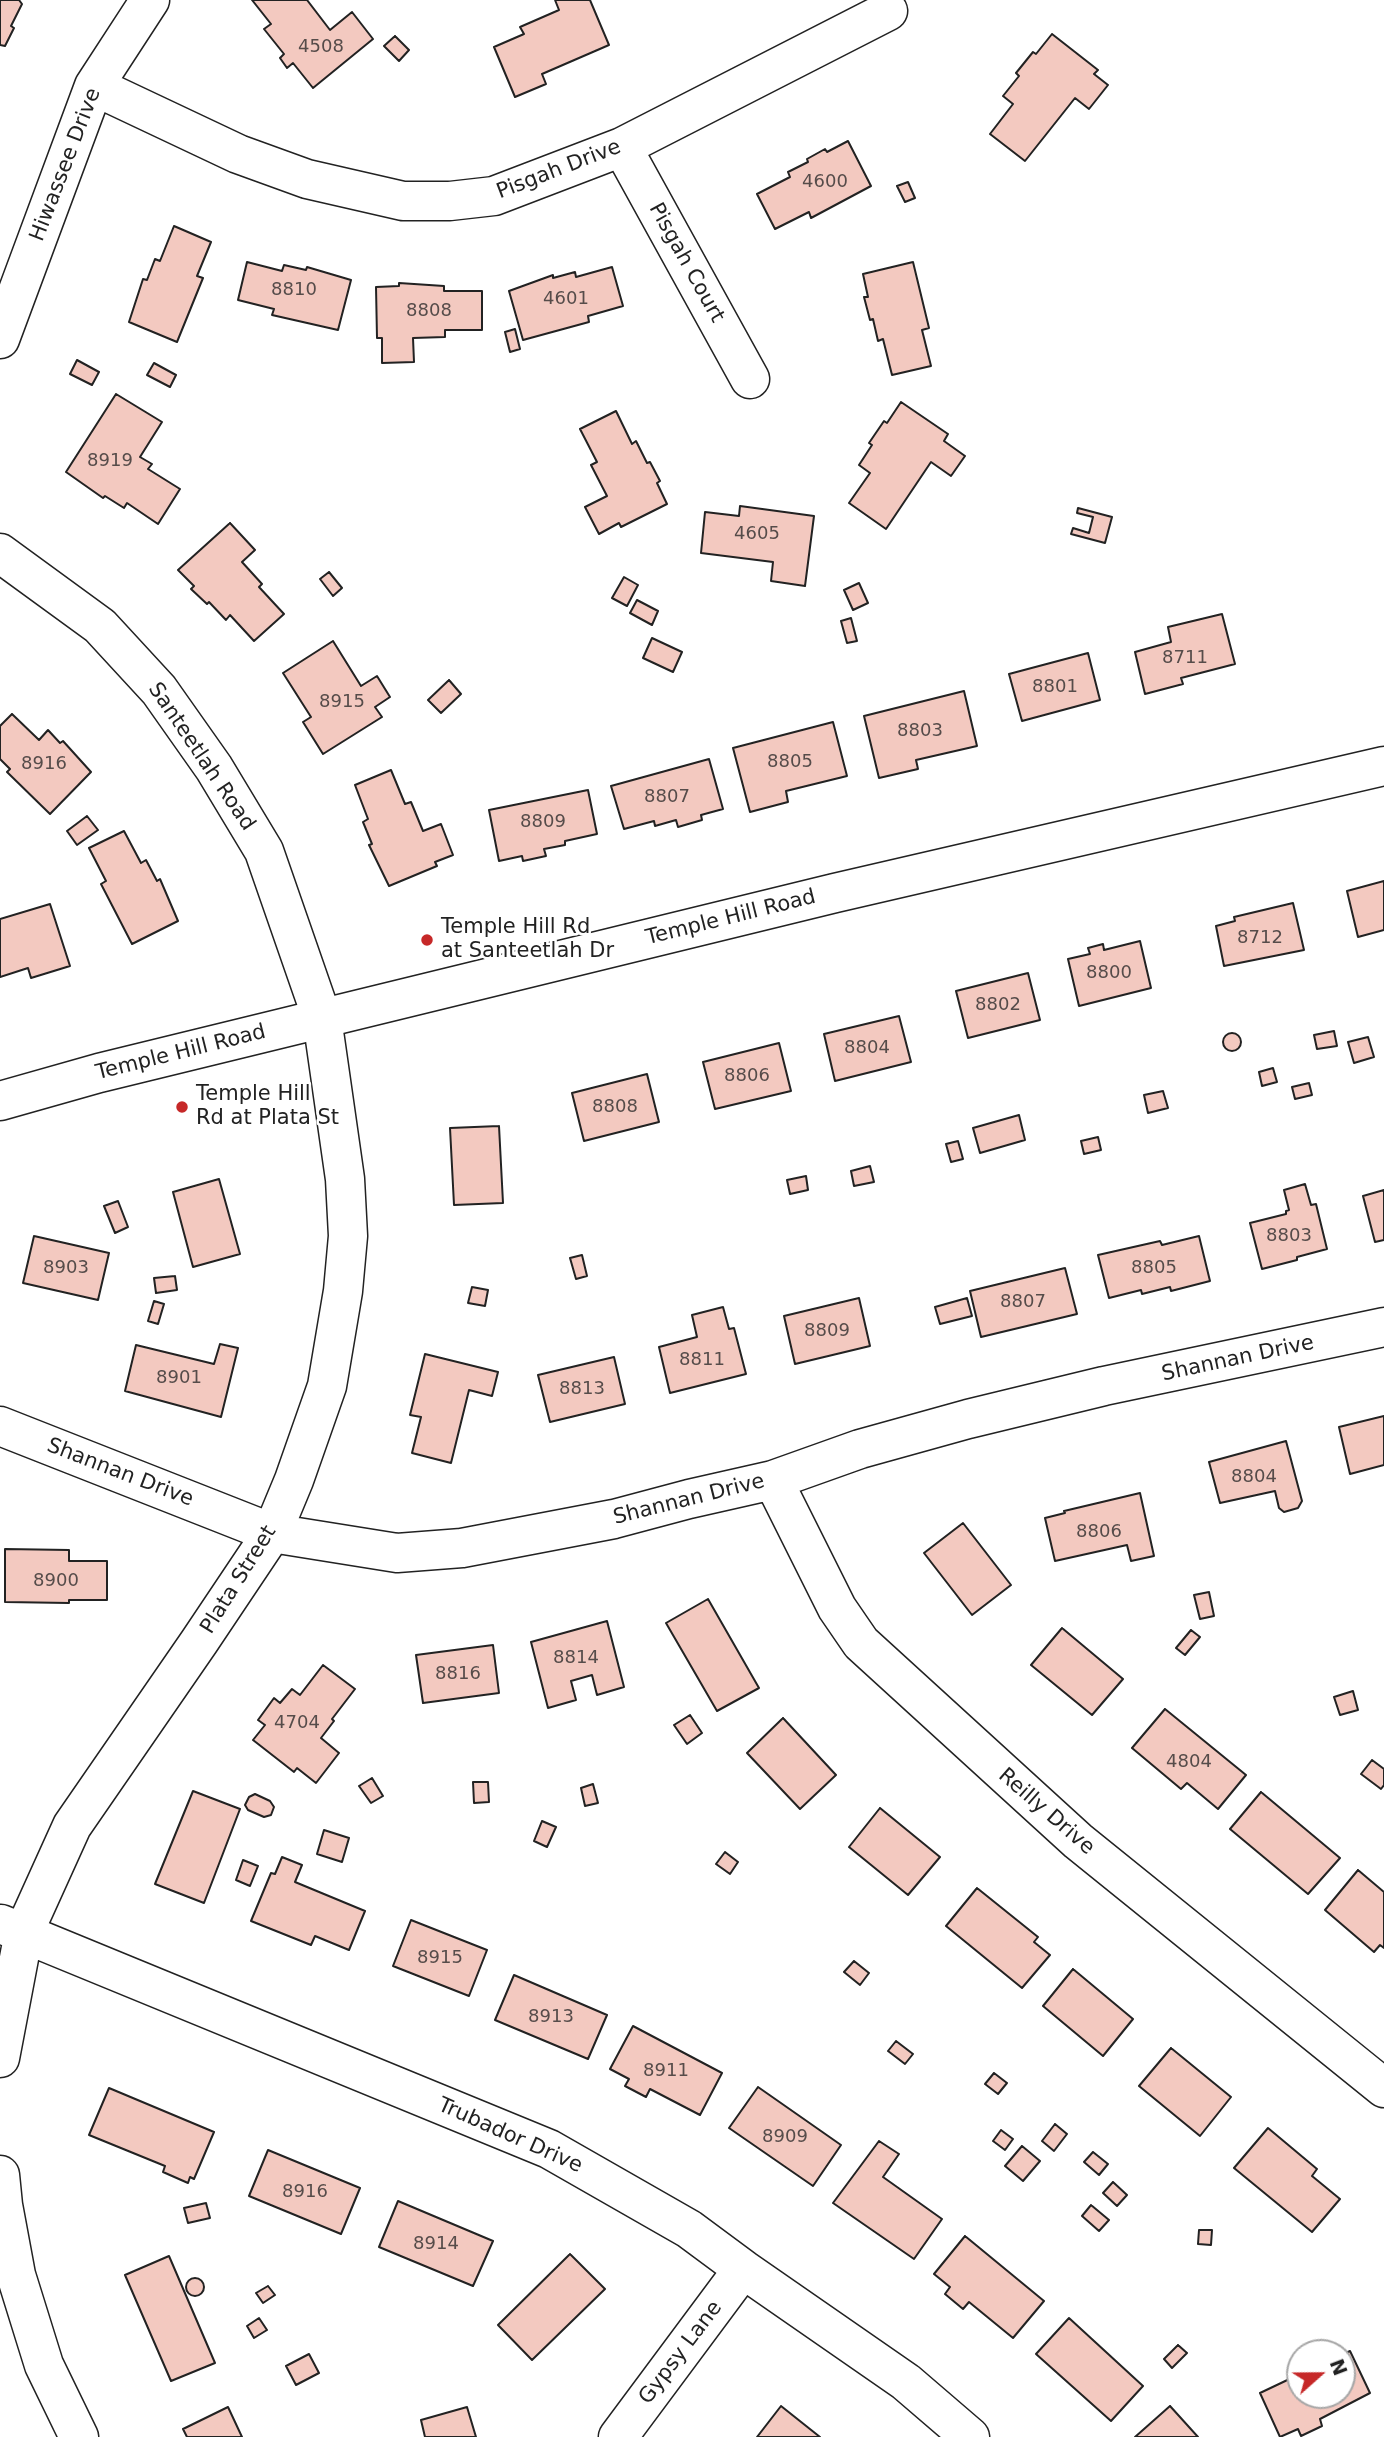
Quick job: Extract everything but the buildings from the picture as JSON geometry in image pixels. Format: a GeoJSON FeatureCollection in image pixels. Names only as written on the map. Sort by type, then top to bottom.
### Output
{"type":"FeatureCollection","features":[{"type":"Feature","properties":{"kind":"street","name":"Hiwassee Drive"},"geometry":{"type":"LineString","coordinates":[[0,339],[94,86],[150,0]]}},
{"type":"Feature","properties":{"kind":"street","name":"Pisgah Drive"},"geometry":{"type":"LineString","coordinates":[[94,86],[249,158],[307,179],[403,201],[450,201],[494,196],[622,147],[888,11]]}},
{"type":"Feature","properties":{"kind":"street","name":"Pisgah Court"},"geometry":{"type":"LineString","coordinates":[[622,147],[750,379]]}},
{"type":"Feature","properties":{"kind":"street","name":"Santeetlah Road"},"geometry":{"type":"LineString","coordinates":[[0,553],[100,626],[159,690],[206,757],[264,851],[322,1018]]}},
{"type":"Feature","properties":{"kind":"street","name":"Temple Hill Road"},"geometry":{"type":"LineString","coordinates":[[0,1101],[99,1073],[835,893],[1384,766]]}},
{"type":"Feature","properties":{"kind":"street","name":"Plata Street"},"geometry":{"type":"LineString","coordinates":[[0,2058],[12,1928],[72,1826],[272,1533],[327,1386],[343,1291],[348,1236],[345,1179],[322,1018]]}},
{"type":"Feature","properties":{"kind":"street","name":"Shannan Drive"},"geometry":{"type":"LineString","coordinates":[[0,1426],[272,1533],[397,1553],[462,1548],[614,1519],[773,1480],[860,1449],[968,1419],[1104,1386],[1384,1327]]}},
{"type":"Feature","properties":{"kind":"street","name":"Reilly Drive"},"geometry":{"type":"LineString","coordinates":[[773,1480],[837,1608],[861,1643],[1078,1841],[1384,2088]]}},
{"type":"Feature","properties":{"kind":"street","name":"Trubador Drive"},"geometry":{"type":"LineString","coordinates":[[12,1928],[549,2149],[690,2228],[743,2269],[906,2382],[970,2437]]}},
{"type":"Feature","properties":{"kind":"street"},"geometry":{"type":"LineString","coordinates":[[0,2175],[16,2275],[44,2365],[79,2437]]}},
{"type":"Feature","properties":{"kind":"street","name":"Gypsy Lane"},"geometry":{"type":"LineString","coordinates":[[618,2437],[743,2269]]}},
{"type":"Feature","properties":{"kind":"place","name":"Temple Hill Rd at Santeetlah Dr"},"geometry":{"type":"Point","coordinates":[427,940]}},
{"type":"Feature","properties":{"kind":"place","name":"Temple Hill Rd at Plata St"},"geometry":{"type":"Point","coordinates":[182,1107]}}]}
